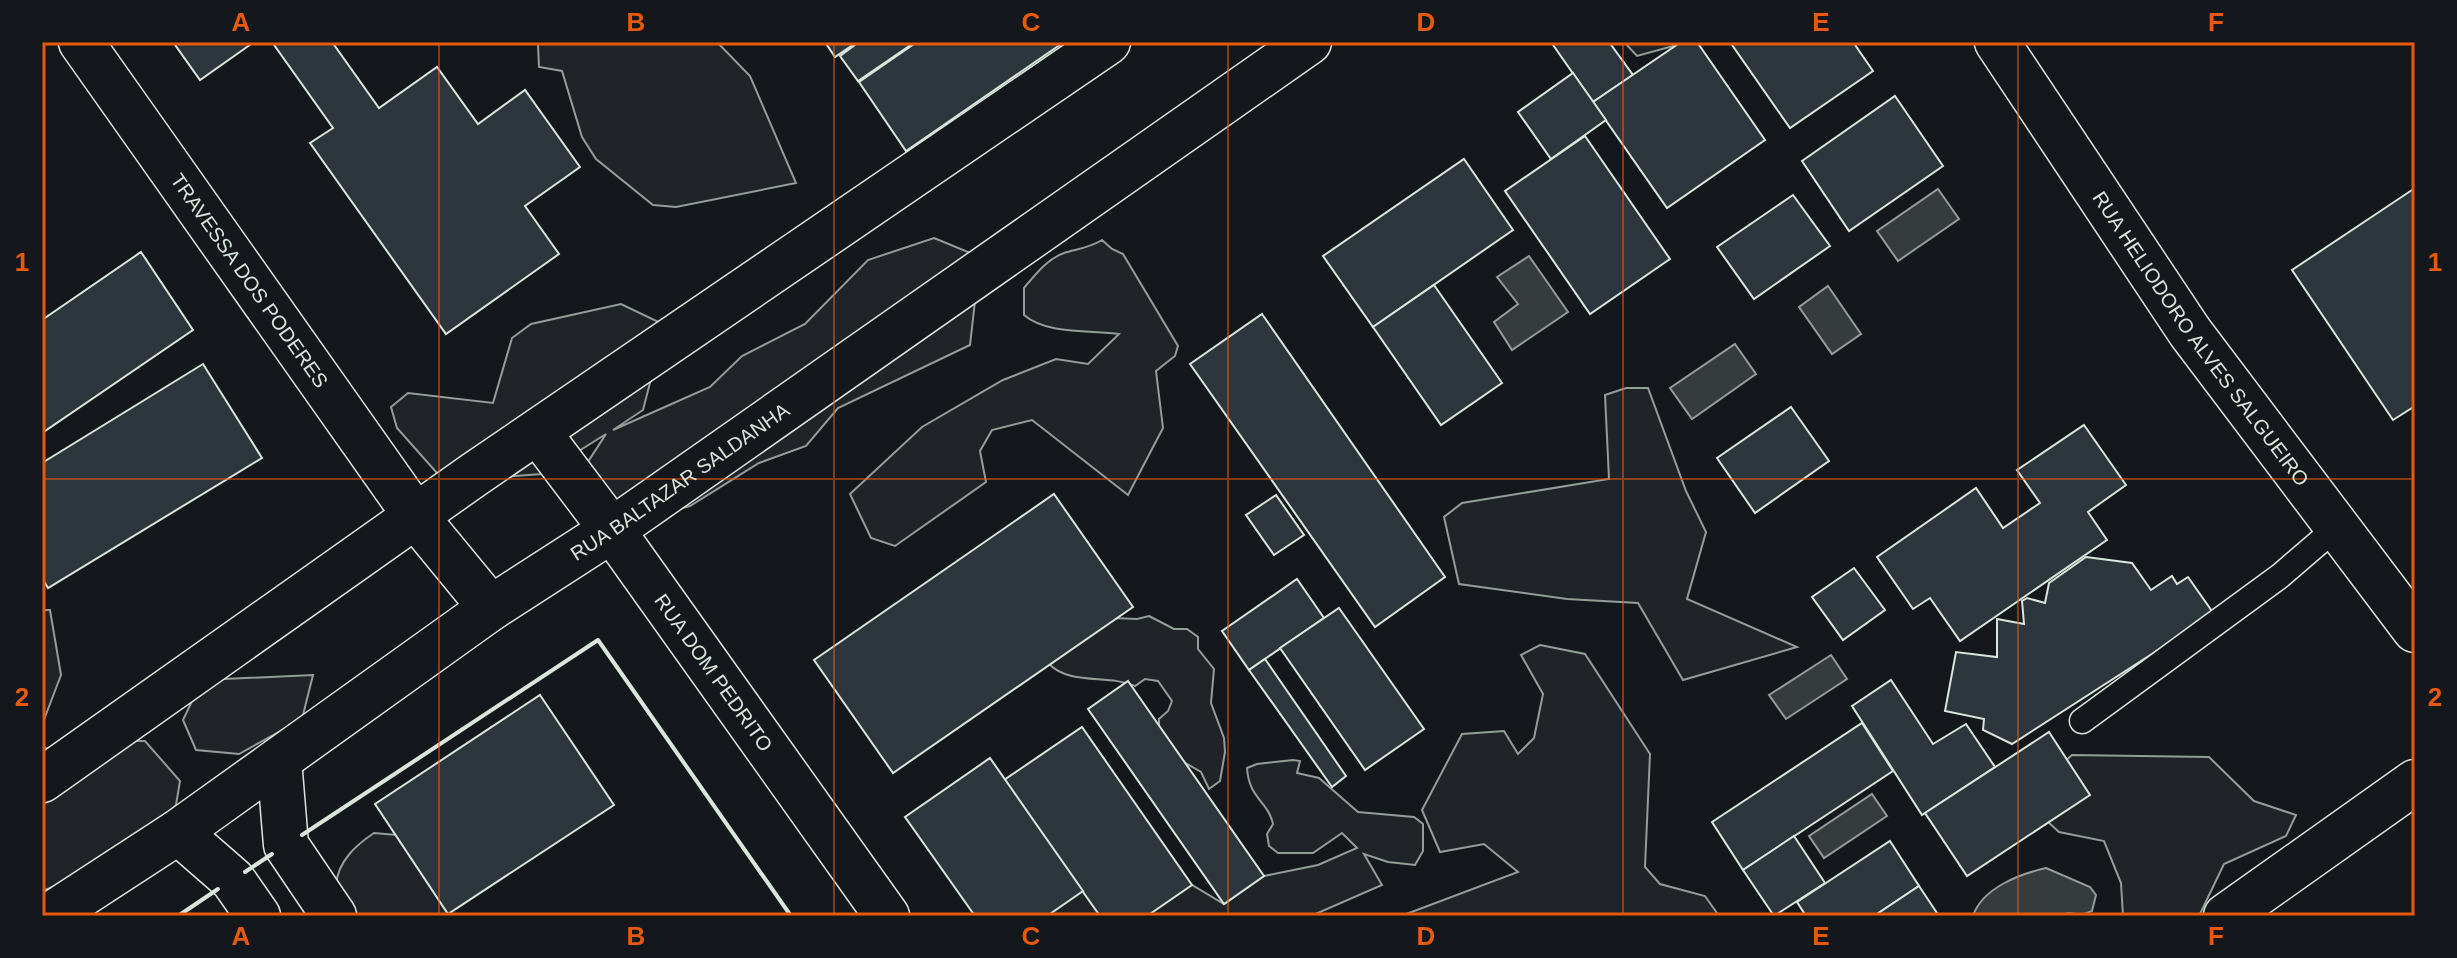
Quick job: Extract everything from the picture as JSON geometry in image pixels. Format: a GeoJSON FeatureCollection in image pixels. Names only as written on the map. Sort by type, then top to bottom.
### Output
{"type":"FeatureCollection","features":[{"type":"Feature","properties":{"kind":"main road","name":"TRAVESSA DOS PODERES"},"geometry":{"type":"LineString","coordinates":[[81,42],[417,518],[491,608]]}},
{"type":"Feature","properties":{"kind":"main road"},"geometry":{"type":"LineString","coordinates":[[42,780],[538,432],[1108,42]]}},
{"type":"Feature","properties":{"kind":"main road","name":"RUA BALTAZAR SALDANHA"},"geometry":{"type":"LineString","coordinates":[[49,916],[178,832],[491,608],[612,530],[1309,42]]}},
{"type":"Feature","properties":{"kind":"main road","name":"RUA HELIODORO ALVES SALGUEIRO"},"geometry":{"type":"LineString","coordinates":[[1997,42],[2190,332],[2415,630]]}},
{"type":"Feature","properties":{"kind":"main road","name":"RUA DOM PEDRITO"},"geometry":{"type":"LineString","coordinates":[[538,432],[612,530],[887,916]]}},
{"type":"Feature","properties":{"kind":"main road"},"geometry":{"type":"LineString","coordinates":[[279,760],[286,845],[334,916]]}},
{"type":"Feature","properties":{"kind":"main road"},"geometry":{"type":"LineString","coordinates":[[2226,916],[2415,782]]}},
{"type":"Feature","properties":{"kind":"main road"},"geometry":{"type":"LineString","coordinates":[[178,832],[233,880],[258,916]]}},
{"type":"Feature","properties":{"kind":"lane"},"geometry":{"type":"LineString","coordinates":[[2082,721],[2280,576],[2337,527]]}},
{"type":"Feature","properties":{"kind":"shaded area"},"geometry":{"type":"Polygon","coordinates":[[[540,42],[717,42],[750,76],[796,183],[676,207],[653,205],[596,159],[582,137],[562,71],[539,67],[540,42]]]}},
{"type":"Feature","properties":{"kind":"shaded area"},"geometry":{"type":"Polygon","coordinates":[[[1624,42],[1688,42],[1637,56],[1624,42]]]}},
{"type":"Feature","properties":{"kind":"shaded area"},"geometry":{"type":"Polygon","coordinates":[[[1938,189],[1959,219],[1898,261],[1877,231],[1938,189]]]}},
{"type":"Feature","properties":{"kind":"shaded area"},"geometry":{"type":"Polygon","coordinates":[[[934,238],[980,257],[970,345],[838,408],[806,446],[759,463],[690,506],[643,519],[597,513],[582,471],[606,434],[542,474],[444,481],[397,428],[391,407],[408,393],[493,403],[512,338],[531,324],[621,304],[665,325],[643,410],[613,430],[710,387],[742,356],[805,324],[868,260],[934,238]]]}},
{"type":"Feature","properties":{"kind":"shaded area"},"geometry":{"type":"Polygon","coordinates":[[[1102,240],[1123,254],[1178,346],[1175,356],[1156,371],[1163,428],[1128,495],[1032,420],[992,430],[980,451],[986,482],[895,546],[871,538],[850,494],[922,427],[1003,380],[1056,359],[1088,364],[1119,334],[1057,329],[1024,315],[1024,288],[1042,268],[1064,253],[1102,240]]]}},
{"type":"Feature","properties":{"kind":"shaded area"},"geometry":{"type":"Polygon","coordinates":[[[1529,256],[1568,312],[1512,350],[1494,322],[1518,304],[1497,277],[1529,256]]]}},
{"type":"Feature","properties":{"kind":"shaded area"},"geometry":{"type":"Polygon","coordinates":[[[1828,286],[1861,334],[1832,354],[1799,307],[1828,286]]]}},
{"type":"Feature","properties":{"kind":"shaded area"},"geometry":{"type":"Polygon","coordinates":[[[1735,344],[1756,374],[1692,419],[1670,388],[1735,344]]]}},
{"type":"Feature","properties":{"kind":"shaded area"},"geometry":{"type":"Polygon","coordinates":[[[1626,388],[1648,388],[1686,491],[1706,532],[1687,599],[1797,647],[1683,680],[1638,603],[1567,599],[1459,584],[1444,517],[1462,503],[1609,479],[1605,395],[1626,388]]]}},
{"type":"Feature","properties":{"kind":"shaded area"},"geometry":{"type":"Polygon","coordinates":[[[42,610],[50,610],[61,675],[42,725],[42,610]]]}},
{"type":"Feature","properties":{"kind":"shaded area"},"geometry":{"type":"Polygon","coordinates":[[[1149,616],[1174,629],[1187,629],[1198,637],[1198,649],[1214,669],[1211,703],[1224,738],[1225,752],[1220,781],[1209,789],[1201,772],[1180,760],[1159,734],[1159,719],[1168,711],[1172,701],[1158,681],[1145,679],[1135,686],[1068,675],[1049,664],[1114,618],[1149,616]]]}},
{"type":"Feature","properties":{"kind":"shaded area"},"geometry":{"type":"Polygon","coordinates":[[[1540,645],[1585,654],[1650,754],[1645,867],[1660,884],[1705,896],[1719,916],[1401,916],[1518,872],[1484,844],[1440,852],[1422,810],[1462,734],[1504,731],[1518,754],[1534,738],[1543,694],[1521,655],[1540,645]]]}},
{"type":"Feature","properties":{"kind":"shaded area"},"geometry":{"type":"Polygon","coordinates":[[[1831,655],[1847,679],[1786,719],[1769,695],[1831,655]]]}},
{"type":"Feature","properties":{"kind":"shaded area"},"geometry":{"type":"Polygon","coordinates":[[[313,675],[302,719],[239,754],[196,750],[183,720],[202,680],[313,675]]]}},
{"type":"Feature","properties":{"kind":"shaded area"},"geometry":{"type":"Polygon","coordinates":[[[122,741],[145,741],[180,781],[176,805],[122,855],[101,869],[42,891],[42,747],[82,759],[122,741]]]}},
{"type":"Feature","properties":{"kind":"shaded area"},"geometry":{"type":"Polygon","coordinates":[[[2072,755],[2209,757],[2254,801],[2296,815],[2286,836],[2224,864],[2199,916],[2123,916],[2121,883],[2104,841],[2059,832],[2023,799],[2072,755]]]}},
{"type":"Feature","properties":{"kind":"shaded area"},"geometry":{"type":"Polygon","coordinates":[[[1300,761],[1297,773],[1319,778],[1358,812],[1414,817],[1423,824],[1423,851],[1415,865],[1388,862],[1364,854],[1382,885],[1311,916],[1019,916],[1019,907],[1083,891],[1121,869],[1192,885],[1224,904],[1264,876],[1318,865],[1357,848],[1342,833],[1313,853],[1278,853],[1269,846],[1267,834],[1273,824],[1271,816],[1251,787],[1247,768],[1300,761]]]}},
{"type":"Feature","properties":{"kind":"shaded area"},"geometry":{"type":"Polygon","coordinates":[[[1872,794],[1887,816],[1824,858],[1809,836],[1872,794]]]}},
{"type":"Feature","properties":{"kind":"shaded area"},"geometry":{"type":"Polygon","coordinates":[[[374,833],[397,835],[447,891],[448,916],[346,916],[337,892],[337,876],[349,854],[374,833]]]}},
{"type":"Feature","properties":{"kind":"shaded area"},"geometry":{"type":"Polygon","coordinates":[[[2046,868],[2090,887],[2096,895],[2092,911],[2082,915],[1973,916],[1993,890],[2014,878],[2046,868]]]}},
{"type":"Feature","properties":{"kind":"building"},"geometry":{"type":"Polygon","coordinates":[[[173,42],[254,42],[200,80],[173,42]]]}},
{"type":"Feature","properties":{"kind":"building"},"geometry":{"type":"Polygon","coordinates":[[[272,42],[332,42],[379,108],[437,67],[478,124],[525,90],[580,167],[525,206],[559,254],[446,334],[310,143],[333,128],[272,42]]]}},
{"type":"Feature","properties":{"kind":"building"},"geometry":{"type":"Polygon","coordinates":[[[825,42],[857,42],[835,57],[825,42]]]}},
{"type":"Feature","properties":{"kind":"building"},"geometry":{"type":"Polygon","coordinates":[[[859,42],[915,42],[858,81],[840,56],[859,42]]]}},
{"type":"Feature","properties":{"kind":"building"},"geometry":{"type":"Polygon","coordinates":[[[917,42],[1064,42],[906,151],[859,82],[917,42]]]}},
{"type":"Feature","properties":{"kind":"building"},"geometry":{"type":"Polygon","coordinates":[[[1551,42],[1609,42],[1633,75],[1593,102],[1551,42]]]}},
{"type":"Feature","properties":{"kind":"building"},"geometry":{"type":"Polygon","coordinates":[[[1681,42],[1697,42],[1765,140],[1667,208],[1593,102],[1681,42]]]}},
{"type":"Feature","properties":{"kind":"building"},"geometry":{"type":"Polygon","coordinates":[[[1730,42],[1853,42],[1873,71],[1790,128],[1730,42]]]}},
{"type":"Feature","properties":{"kind":"building"},"geometry":{"type":"Polygon","coordinates":[[[1573,73],[1606,120],[1551,159],[1518,112],[1573,73]]]}},
{"type":"Feature","properties":{"kind":"building"},"geometry":{"type":"Polygon","coordinates":[[[1895,96],[1943,166],[1849,231],[1802,161],[1895,96]]]}},
{"type":"Feature","properties":{"kind":"building"},"geometry":{"type":"Polygon","coordinates":[[[1585,136],[1670,259],[1590,314],[1505,191],[1585,136]]]}},
{"type":"Feature","properties":{"kind":"building"},"geometry":{"type":"Polygon","coordinates":[[[1464,159],[1513,230],[1373,327],[1323,256],[1464,159]]]}},
{"type":"Feature","properties":{"kind":"building"},"geometry":{"type":"Polygon","coordinates":[[[2415,188],[2415,406],[2393,420],[2292,270],[2415,188]]]}},
{"type":"Feature","properties":{"kind":"building"},"geometry":{"type":"Polygon","coordinates":[[[1793,195],[1830,246],[1754,299],[1717,247],[1793,195]]]}},
{"type":"Feature","properties":{"kind":"building"},"geometry":{"type":"Polygon","coordinates":[[[141,252],[193,330],[42,433],[42,320],[141,252]]]}},
{"type":"Feature","properties":{"kind":"building"},"geometry":{"type":"Polygon","coordinates":[[[1434,285],[1502,383],[1441,425],[1373,327],[1434,285]]]}},
{"type":"Feature","properties":{"kind":"building"},"geometry":{"type":"Polygon","coordinates":[[[1262,314],[1445,577],[1375,627],[1190,364],[1262,314]]]}},
{"type":"Feature","properties":{"kind":"building"},"geometry":{"type":"Polygon","coordinates":[[[203,364],[262,458],[48,588],[42,578],[42,463],[203,364]]]}},
{"type":"Feature","properties":{"kind":"building"},"geometry":{"type":"Polygon","coordinates":[[[1791,407],[1829,461],[1755,513],[1717,458],[1791,407]]]}},
{"type":"Feature","properties":{"kind":"building"},"geometry":{"type":"Polygon","coordinates":[[[2084,425],[2126,485],[2088,512],[2107,540],[1960,641],[1930,598],[1913,609],[1877,557],[1976,488],[2003,528],[2040,503],[2017,470],[2084,425]]]}},
{"type":"Feature","properties":{"kind":"building"},"geometry":{"type":"Polygon","coordinates":[[[1054,494],[1133,607],[893,773],[814,660],[1054,494]]]}},
{"type":"Feature","properties":{"kind":"building"},"geometry":{"type":"Polygon","coordinates":[[[1276,495],[1304,535],[1274,555],[1246,515],[1276,495]]]}},
{"type":"Feature","properties":{"kind":"building"},"geometry":{"type":"Polygon","coordinates":[[[2086,557],[2132,563],[2151,590],[2172,576],[2177,584],[2188,577],[2214,614],[2012,744],[1983,730],[1984,719],[1945,711],[1956,652],[1997,657],[1997,619],[2024,624],[2022,601],[2027,598],[2045,603],[2049,583],[2086,557]]]}},
{"type":"Feature","properties":{"kind":"building"},"geometry":{"type":"Polygon","coordinates":[[[1854,568],[1885,610],[1843,640],[1812,597],[1854,568]]]}},
{"type":"Feature","properties":{"kind":"building"},"geometry":{"type":"Polygon","coordinates":[[[1297,579],[1324,618],[1249,670],[1222,631],[1297,579]]]}},
{"type":"Feature","properties":{"kind":"building"},"geometry":{"type":"Polygon","coordinates":[[[1339,608],[1424,729],[1365,770],[1280,648],[1339,608]]]}},
{"type":"Feature","properties":{"kind":"building"},"geometry":{"type":"Polygon","coordinates":[[[1265,659],[1346,776],[1332,787],[1249,670],[1265,659]]]}},
{"type":"Feature","properties":{"kind":"building"},"geometry":{"type":"Polygon","coordinates":[[[1891,680],[1933,744],[1966,724],[1995,767],[1922,815],[1852,706],[1891,680]]]}},
{"type":"Feature","properties":{"kind":"building"},"geometry":{"type":"Polygon","coordinates":[[[1128,681],[1264,876],[1224,904],[1088,709],[1128,681]]]}},
{"type":"Feature","properties":{"kind":"building"},"geometry":{"type":"Polygon","coordinates":[[[540,695],[614,805],[448,914],[375,804],[540,695]]]}},
{"type":"Feature","properties":{"kind":"building"},"geometry":{"type":"Polygon","coordinates":[[[1862,723],[1893,771],[1743,870],[1712,822],[1862,723]]]}},
{"type":"Feature","properties":{"kind":"building"},"geometry":{"type":"Polygon","coordinates":[[[1082,727],[1192,885],[1147,916],[1100,916],[1004,780],[1082,727]]]}},
{"type":"Feature","properties":{"kind":"building"},"geometry":{"type":"Polygon","coordinates":[[[2049,732],[2090,795],[1967,876],[1925,813],[2049,732]]]}},
{"type":"Feature","properties":{"kind":"building"},"geometry":{"type":"Polygon","coordinates":[[[990,758],[1083,891],[1047,916],[975,916],[905,817],[990,758]]]}},
{"type":"Feature","properties":{"kind":"building"},"geometry":{"type":"Polygon","coordinates":[[[1794,836],[1825,883],[1774,916],[1743,870],[1794,836]]]}},
{"type":"Feature","properties":{"kind":"building"},"geometry":{"type":"Polygon","coordinates":[[[1890,841],[1919,886],[1874,916],[1806,916],[1797,902],[1890,841]]]}},
{"type":"Feature","properties":{"kind":"building"},"geometry":{"type":"Polygon","coordinates":[[[1919,886],[1939,916],[1874,916],[1919,886]]]}},
{"type":"Feature","properties":{"kind":"wall"},"geometry":{"type":"LineString","coordinates":[[302,835],[598,640],[791,916]]}},
{"type":"Feature","properties":{"kind":"wall"},"geometry":{"type":"LineString","coordinates":[[245,872],[272,854]]}},
{"type":"Feature","properties":{"kind":"wall"},"geometry":{"type":"LineString","coordinates":[[178,916],[218,889]]}}]}
